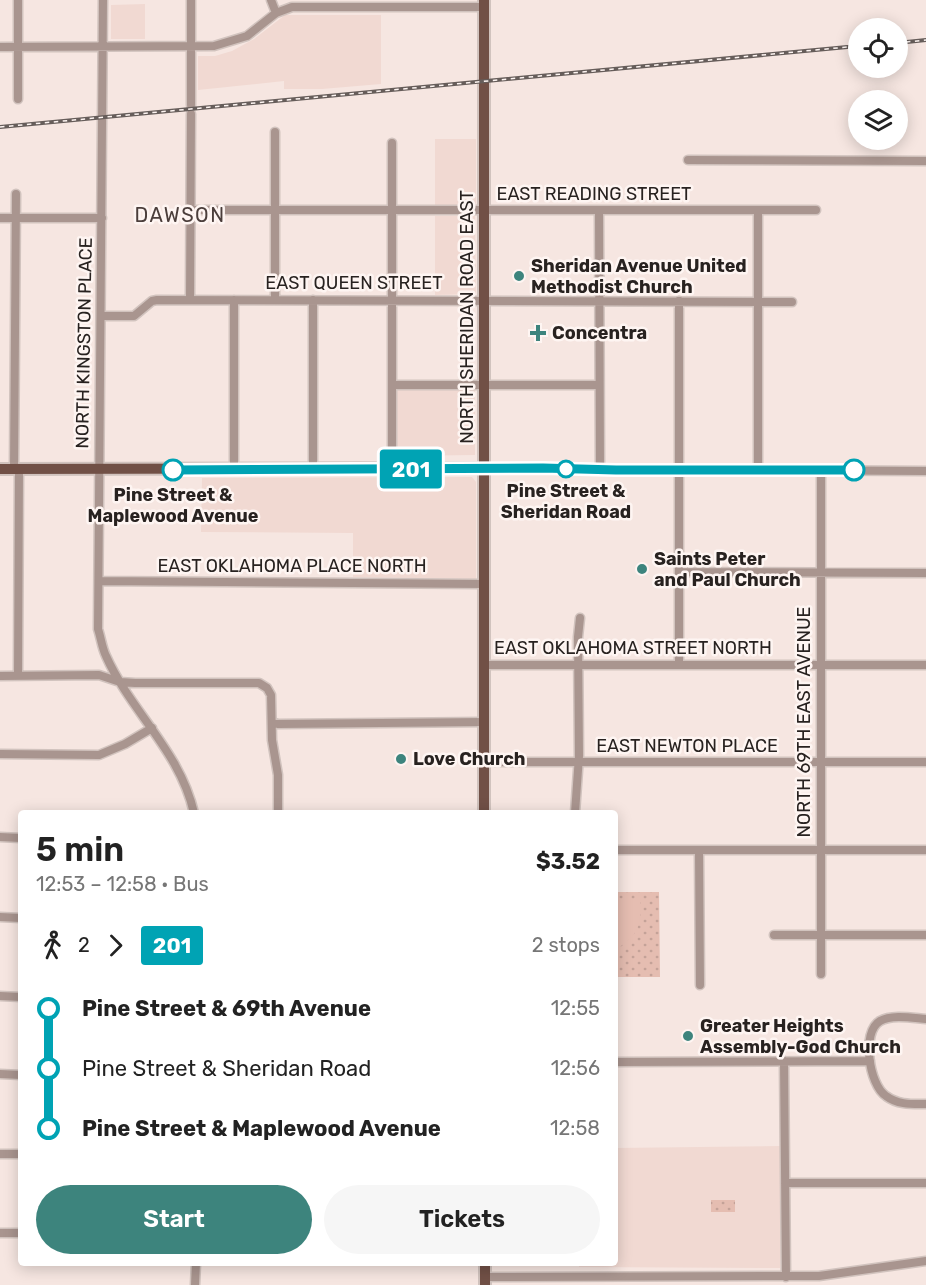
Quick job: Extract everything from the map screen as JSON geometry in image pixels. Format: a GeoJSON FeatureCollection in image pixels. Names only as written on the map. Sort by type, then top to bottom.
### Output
{"type":"FeatureCollection","features":[{"type":"Feature","properties":{"kind":"main road","name":"NORTH SHERIDAN ROAD EAST"},"geometry":{"type":"LineString","coordinates":[[484,4],[484,810]]}},
{"type":"Feature","properties":{"kind":"main road"},"geometry":{"type":"LineString","coordinates":[[0,470],[484,468]]}},
{"type":"Feature","properties":{"kind":"street"},"geometry":{"type":"LineString","coordinates":[[18,0],[18,99]]}},
{"type":"Feature","properties":{"kind":"street","name":"NORTH KINGSTON PLACE"},"geometry":{"type":"LineString","coordinates":[[103,0],[98,629],[105,654],[120,682],[183,777],[193,810]]}},
{"type":"Feature","properties":{"kind":"street"},"geometry":{"type":"LineString","coordinates":[[190,300],[191,0]]}},
{"type":"Feature","properties":{"kind":"street"},"geometry":{"type":"LineString","coordinates":[[271,0],[276,13]]}},
{"type":"Feature","properties":{"kind":"street"},"geometry":{"type":"LineString","coordinates":[[0,47],[214,46],[239,40],[276,13],[292,7],[346,3],[484,4]]}},
{"type":"Feature","properties":{"kind":"street"},"geometry":{"type":"LineString","coordinates":[[275,132],[275,300]]}},
{"type":"Feature","properties":{"kind":"street"},"geometry":{"type":"LineString","coordinates":[[392,143],[392,470]]}},
{"type":"Feature","properties":{"kind":"street"},"geometry":{"type":"LineString","coordinates":[[687,160],[926,161]]}},
{"type":"Feature","properties":{"kind":"street"},"geometry":{"type":"LineString","coordinates":[[16,194],[18,675]]}},
{"type":"Feature","properties":{"kind":"street","name":"EAST READING STREET"},"geometry":{"type":"LineString","coordinates":[[191,210],[816,210]]}},
{"type":"Feature","properties":{"kind":"street"},"geometry":{"type":"LineString","coordinates":[[599,210],[600,470]]}},
{"type":"Feature","properties":{"kind":"street"},"geometry":{"type":"LineString","coordinates":[[758,210],[758,470]]}},
{"type":"Feature","properties":{"kind":"street"},"geometry":{"type":"LineString","coordinates":[[0,218],[102,218]]}},
{"type":"Feature","properties":{"kind":"street","name":"EAST QUEEN STREET"},"geometry":{"type":"LineString","coordinates":[[101,316],[134,316],[155,300],[792,302]]}},
{"type":"Feature","properties":{"kind":"street"},"geometry":{"type":"LineString","coordinates":[[234,300],[234,470]]}},
{"type":"Feature","properties":{"kind":"street"},"geometry":{"type":"LineString","coordinates":[[313,300],[314,470]]}},
{"type":"Feature","properties":{"kind":"street"},"geometry":{"type":"LineString","coordinates":[[679,301],[679,665]]}},
{"type":"Feature","properties":{"kind":"street"},"geometry":{"type":"LineString","coordinates":[[393,384],[599,385]]}},
{"type":"Feature","properties":{"kind":"street"},"geometry":{"type":"LineString","coordinates":[[484,468],[926,471]]}},
{"type":"Feature","properties":{"kind":"street","name":"NORTH 69TH EAST AVENUE"},"geometry":{"type":"LineString","coordinates":[[821,470],[821,974]]}},
{"type":"Feature","properties":{"kind":"street"},"geometry":{"type":"LineString","coordinates":[[679,572],[926,573]]}},
{"type":"Feature","properties":{"kind":"street","name":"EAST OKLAHOMA PLACE NORTH"},"geometry":{"type":"LineString","coordinates":[[100,581],[484,585]]}},
{"type":"Feature","properties":{"kind":"street"},"geometry":{"type":"LineString","coordinates":[[575,810],[580,618]]}},
{"type":"Feature","properties":{"kind":"street","name":"EAST OKLAHOMA STREET NORTH"},"geometry":{"type":"LineString","coordinates":[[484,665],[926,665]]}},
{"type":"Feature","properties":{"kind":"street"},"geometry":{"type":"LineString","coordinates":[[0,676],[99,675],[120,682],[135,683],[259,682],[267,688],[271,695],[272,740],[278,765],[278,810]]}},
{"type":"Feature","properties":{"kind":"street"},"geometry":{"type":"LineString","coordinates":[[272,722],[278,724],[484,722]]}},
{"type":"Feature","properties":{"kind":"street"},"geometry":{"type":"LineString","coordinates":[[0,754],[99,755],[125,744],[152,728]]}},
{"type":"Feature","properties":{"kind":"street","name":"EAST NEWTON PLACE"},"geometry":{"type":"LineString","coordinates":[[484,762],[926,762]]}},
{"type":"Feature","properties":{"kind":"street"},"geometry":{"type":"LineString","coordinates":[[0,837],[18,838]]}},
{"type":"Feature","properties":{"kind":"street"},"geometry":{"type":"LineString","coordinates":[[618,850],[926,850]]}},
{"type":"Feature","properties":{"kind":"street"},"geometry":{"type":"LineString","coordinates":[[699,851],[700,985]]}},
{"type":"Feature","properties":{"kind":"street"},"geometry":{"type":"LineString","coordinates":[[0,917],[18,918]]}},
{"type":"Feature","properties":{"kind":"street"},"geometry":{"type":"LineString","coordinates":[[774,935],[926,935]]}},
{"type":"Feature","properties":{"kind":"street"},"geometry":{"type":"LineString","coordinates":[[0,996],[18,997]]}},
{"type":"Feature","properties":{"kind":"street"},"geometry":{"type":"LineString","coordinates":[[926,1018],[891,1018],[879,1022],[871,1034],[870,1061],[873,1080],[879,1091],[886,1097],[906,1104],[926,1104]]}},
{"type":"Feature","properties":{"kind":"street"},"geometry":{"type":"LineString","coordinates":[[784,1061],[786,1277]]}},
{"type":"Feature","properties":{"kind":"street"},"geometry":{"type":"LineString","coordinates":[[618,1062],[870,1061]]}},
{"type":"Feature","properties":{"kind":"street"},"geometry":{"type":"LineString","coordinates":[[0,1074],[18,1075]]}},
{"type":"Feature","properties":{"kind":"street"},"geometry":{"type":"LineString","coordinates":[[0,1154],[18,1154]]}},
{"type":"Feature","properties":{"kind":"street"},"geometry":{"type":"LineString","coordinates":[[784,1183],[926,1183]]}},
{"type":"Feature","properties":{"kind":"street"},"geometry":{"type":"LineString","coordinates":[[0,1233],[18,1233]]}},
{"type":"Feature","properties":{"kind":"street"},"geometry":{"type":"LineString","coordinates":[[484,1281],[694,1281],[786,1277],[926,1261]]}},
{"type":"Feature","properties":{"kind":"street"},"geometry":{"type":"LineString","coordinates":[[195,1285],[196,1266]]}},
{"type":"Feature","properties":{"kind":"shaded area"},"geometry":{"type":"Polygon","coordinates":[[[145,4],[145,39],[111,39],[111,5],[145,4]]]}},
{"type":"Feature","properties":{"kind":"shaded area"},"geometry":{"type":"Polygon","coordinates":[[[285,15],[381,15],[381,84],[322,89],[284,89],[284,81],[198,90],[198,56],[215,56],[232,51],[254,39],[285,15]]]}},
{"type":"Feature","properties":{"kind":"shaded area"},"geometry":{"type":"Polygon","coordinates":[[[435,139],[476,139],[476,206],[435,207],[435,139]]]}},
{"type":"Feature","properties":{"kind":"shaded area"},"geometry":{"type":"Polygon","coordinates":[[[435,216],[475,216],[476,294],[435,295],[435,216]]]}},
{"type":"Feature","properties":{"kind":"shaded area"},"geometry":{"type":"Polygon","coordinates":[[[399,388],[475,388],[475,455],[396,456],[396,393],[399,388]]]}},
{"type":"Feature","properties":{"kind":"shaded area"},"geometry":{"type":"Polygon","coordinates":[[[472,477],[476,482],[476,579],[353,577],[353,533],[201,532],[202,478],[472,477]]]}},
{"type":"Feature","properties":{"kind":"shaded area"},"geometry":{"type":"Polygon","coordinates":[[[618,892],[659,892],[660,977],[618,977],[618,892]]]}},
{"type":"Feature","properties":{"kind":"shaded area"},"geometry":{"type":"Polygon","coordinates":[[[618,899],[640,899],[637,929],[618,948],[618,899]]]}},
{"type":"Feature","properties":{"kind":"shaded area"},"geometry":{"type":"Polygon","coordinates":[[[781,1146],[780,1268],[579,1267],[618,1266],[618,1148],[781,1146]]]}},
{"type":"Feature","properties":{"kind":"shaded area"},"geometry":{"type":"Polygon","coordinates":[[[711,1200],[735,1200],[735,1212],[711,1212],[711,1200]]]}},
{"type":"Feature","properties":{"kind":"railway"},"geometry":{"type":"LineString","coordinates":[[908,42],[926,40]]}},
{"type":"Feature","properties":{"kind":"railway"},"geometry":{"type":"LineString","coordinates":[[0,127],[848,47]]}},
{"type":"Feature","properties":{"kind":"bus line","name":"201"},"geometry":{"type":"LineString","coordinates":[[173,470],[543,468],[854,470]]}},
{"type":"Feature","properties":{"kind":"place","name":"Sheridan Avenue United Methodist Church"},"geometry":{"type":"Point","coordinates":[519,276]}},
{"type":"Feature","properties":{"kind":"place","name":"Concentra"},"geometry":{"type":"Point","coordinates":[538,333]}},
{"type":"Feature","properties":{"kind":"place","name":"Pine Street & Sheridan Road"},"geometry":{"type":"Point","coordinates":[566,469]}},
{"type":"Feature","properties":{"kind":"place","name":"Pine Street & Maplewood Avenue"},"geometry":{"type":"Point","coordinates":[173,470]}},
{"type":"Feature","properties":{"kind":"place","name":"Saints Peter and Paul Church"},"geometry":{"type":"Point","coordinates":[642,569]}},
{"type":"Feature","properties":{"kind":"place","name":"Love Church"},"geometry":{"type":"Point","coordinates":[401,759]}},
{"type":"Feature","properties":{"kind":"place","name":"Greater Heights Assembly-God Church"},"geometry":{"type":"Point","coordinates":[688,1036]}},
{"type":"Feature","properties":{"kind":"district","name":"DAWSON"},"geometry":{"type":"Point","coordinates":[180,215]}}]}
